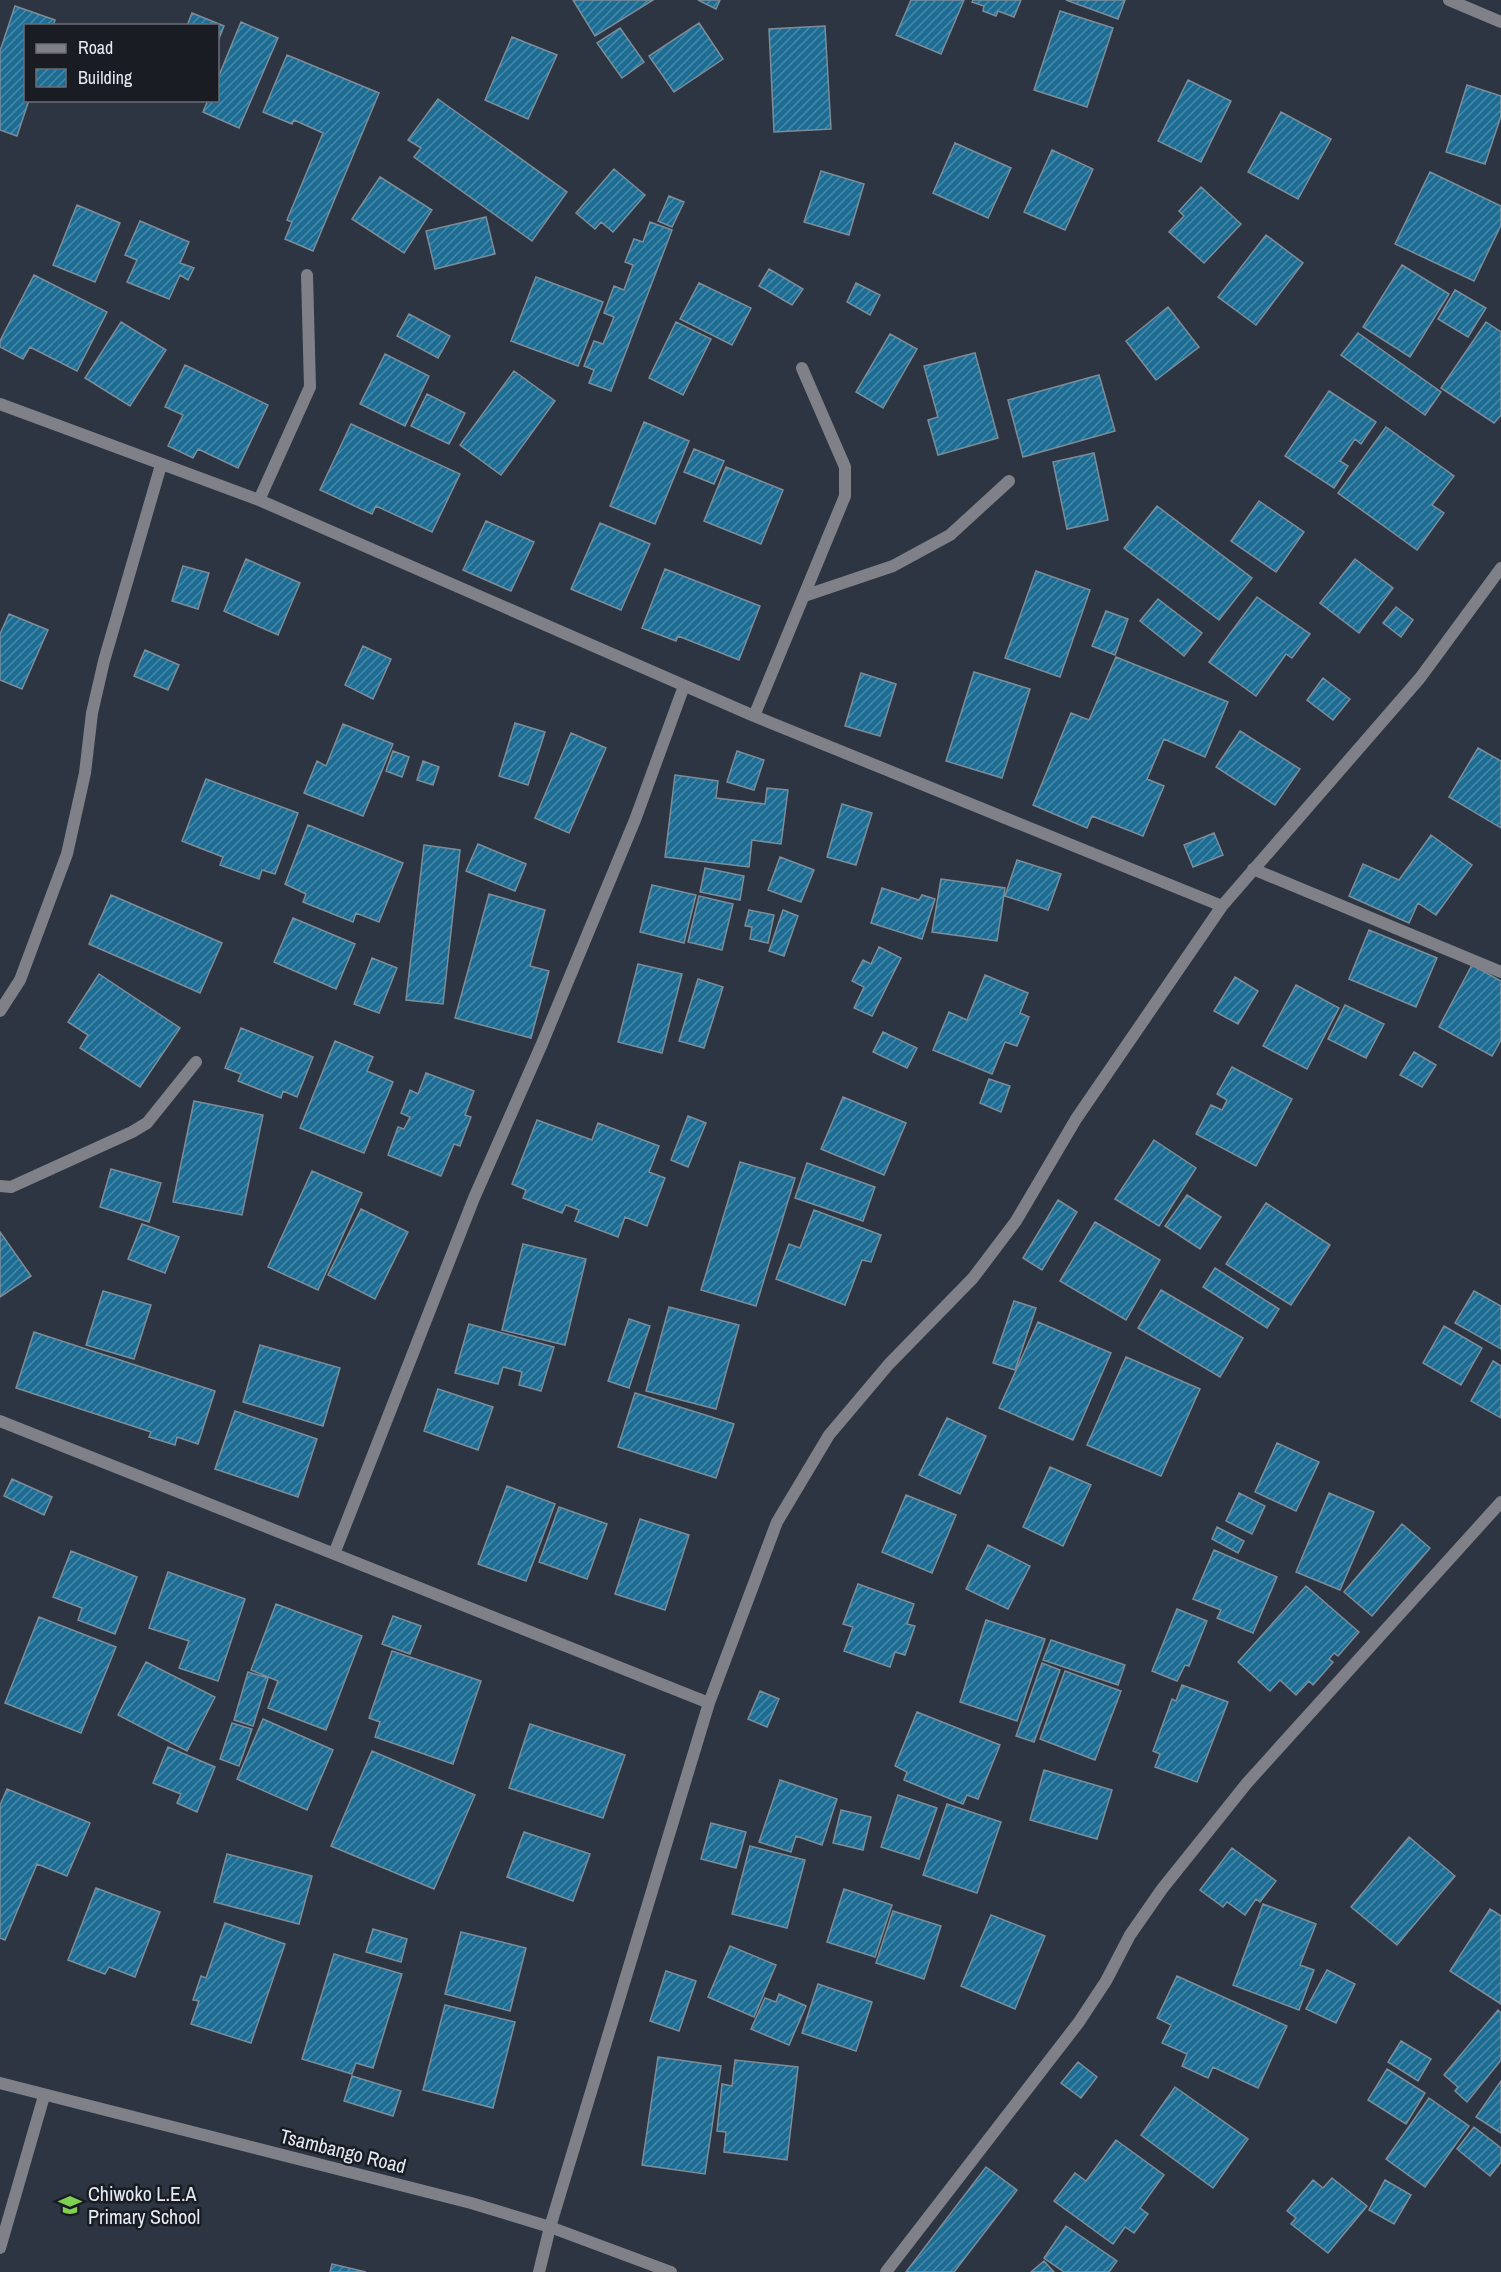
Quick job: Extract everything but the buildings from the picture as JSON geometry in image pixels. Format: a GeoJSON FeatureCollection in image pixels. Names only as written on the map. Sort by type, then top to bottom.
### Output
{"type":"FeatureCollection","features":[{"type":"Feature","properties":{"kind":"street"},"geometry":{"type":"LineString","coordinates":[[1449,0],[1501,22]]}},
{"type":"Feature","properties":{"kind":"street"},"geometry":{"type":"LineString","coordinates":[[259,500],[310,387],[307,274]]}},
{"type":"Feature","properties":{"kind":"street"},"geometry":{"type":"LineString","coordinates":[[754,716],[845,496],[845,467],[802,368]]}},
{"type":"Feature","properties":{"kind":"street"},"geometry":{"type":"LineString","coordinates":[[0,404],[259,500],[754,716],[1222,906]]}},
{"type":"Feature","properties":{"kind":"street"},"geometry":{"type":"LineString","coordinates":[[0,1011],[20,980],[67,854],[86,773],[92,713],[104,661],[161,465]]}},
{"type":"Feature","properties":{"kind":"street"},"geometry":{"type":"LineString","coordinates":[[804,596],[893,566],[950,535],[1008,481]]}},
{"type":"Feature","properties":{"kind":"street"},"geometry":{"type":"LineString","coordinates":[[539,2272],[550,2227],[709,1703],[777,1522],[829,1435],[888,1364],[973,1278],[1009,1231],[1076,1119],[1222,906],[1420,678],[1501,568]]}},
{"type":"Feature","properties":{"kind":"street"},"geometry":{"type":"LineString","coordinates":[[334,1554],[474,1198],[541,1046],[635,820],[684,686]]}},
{"type":"Feature","properties":{"kind":"street"},"geometry":{"type":"LineString","coordinates":[[1253,869],[1501,972]]}},
{"type":"Feature","properties":{"kind":"street"},"geometry":{"type":"LineString","coordinates":[[0,1186],[11,1187],[147,1123],[196,1062]]}},
{"type":"Feature","properties":{"kind":"street"},"geometry":{"type":"LineString","coordinates":[[0,1421],[709,1703]]}},
{"type":"Feature","properties":{"kind":"street"},"geometry":{"type":"LineString","coordinates":[[886,2272],[1078,2022],[1106,1981],[1130,1935],[1162,1889],[1248,1784],[1501,1503]]}},
{"type":"Feature","properties":{"kind":"street","name":"Tsambango Road"},"geometry":{"type":"LineString","coordinates":[[0,2083],[471,2203],[550,2227],[671,2272]]}},
{"type":"Feature","properties":{"kind":"street"},"geometry":{"type":"LineString","coordinates":[[0,2248],[44,2096]]}},
{"type":"Feature","properties":{"kind":"place","name":"Chiwoko L.E.A Primary School"},"geometry":{"type":"Point","coordinates":[70,2205]}}]}
